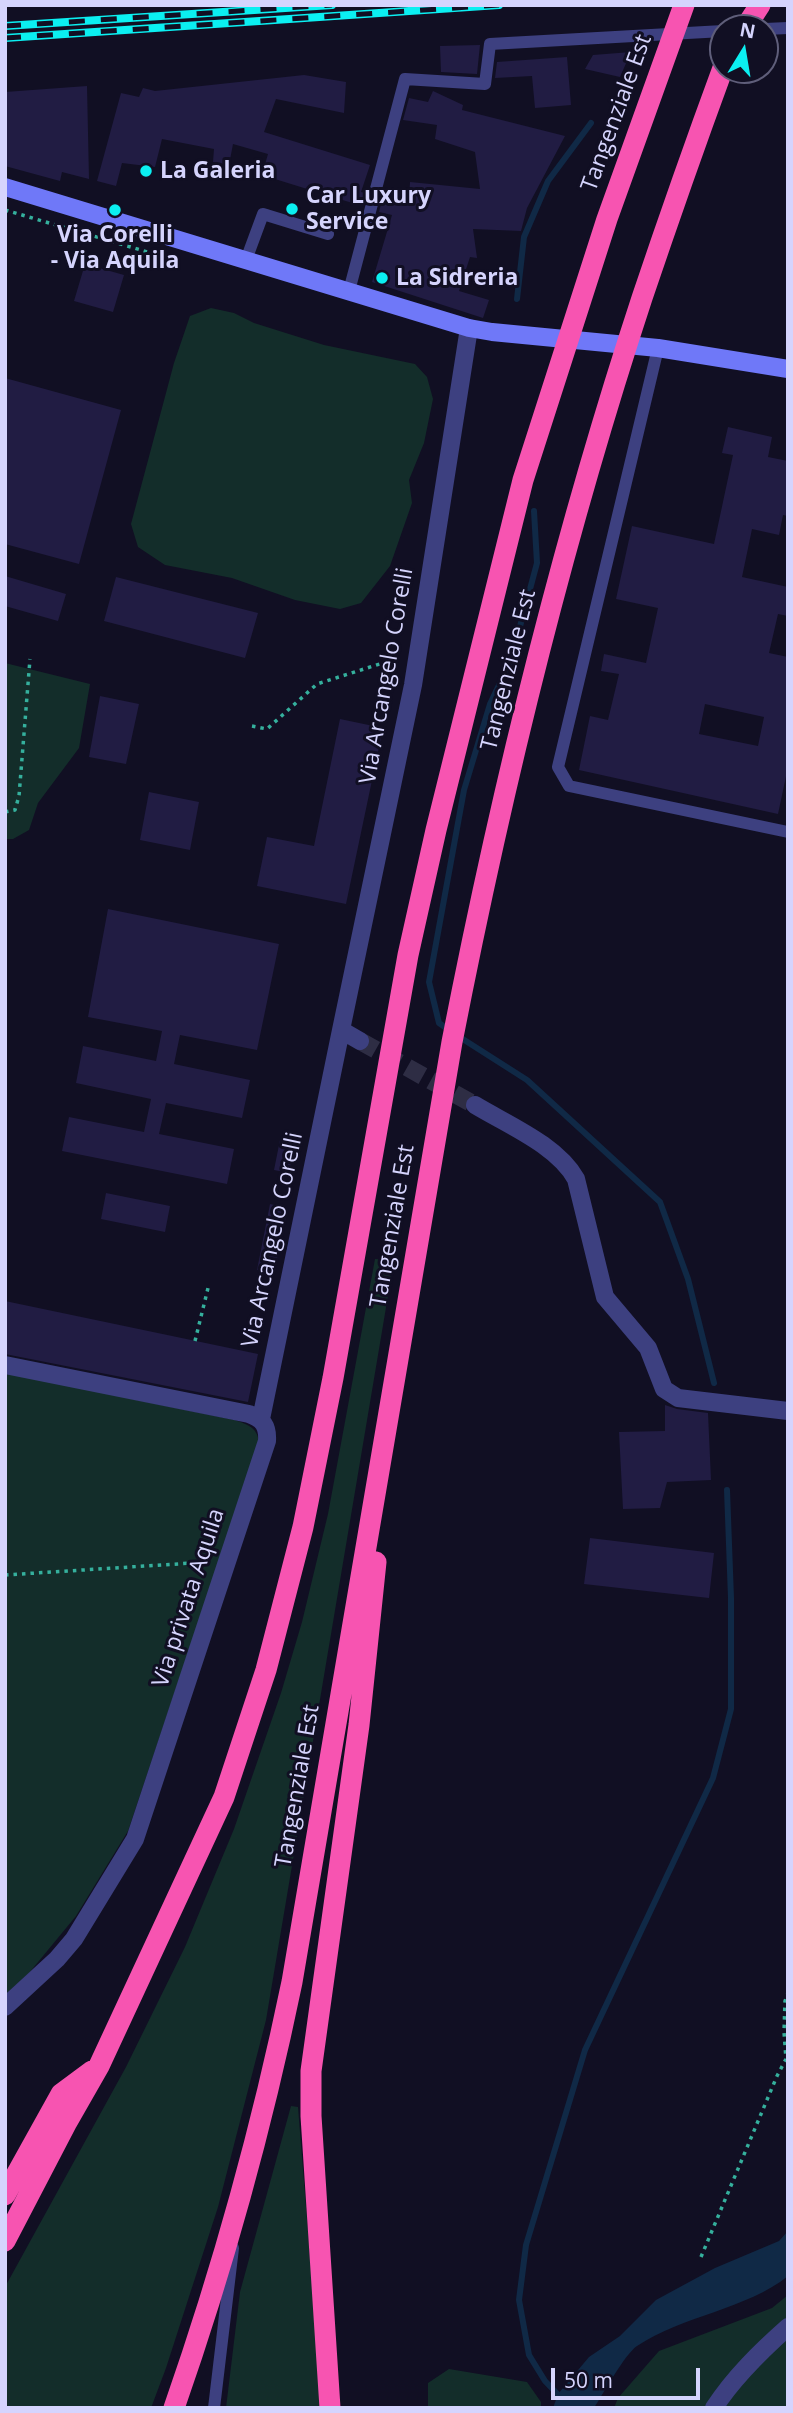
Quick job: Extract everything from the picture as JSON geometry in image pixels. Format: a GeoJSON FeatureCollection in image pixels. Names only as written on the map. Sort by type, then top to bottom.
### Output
{"type":"FeatureCollection","features":[{"type":"Feature","properties":{"kind":"highway","name":"Tangenziale Est"},"geometry":{"type":"LineString","coordinates":[[5,2241],[99,2066],[224,1797],[266,1670],[303,1527],[333,1378],[408,955],[516,507],[602,231],[684,5]]}},
{"type":"Feature","properties":{"kind":"highway","name":"Tangenziale Est"},"geometry":{"type":"LineString","coordinates":[[174,2408],[204,2324],[272,2080],[292,1982],[468,962],[522,719],[582,498],[638,314],[717,84]]}},
{"type":"Feature","properties":{"kind":"highway"},"geometry":{"type":"LineString","coordinates":[[330,2408],[311,2116],[311,2071],[359,1725],[396,1368]]}},
{"type":"Feature","properties":{"kind":"highway"},"geometry":{"type":"LineString","coordinates":[[5,2195],[61,2094],[99,2066]]}},
{"type":"Feature","properties":{"kind":"street"},"geometry":{"type":"LineString","coordinates":[[5,187],[469,328],[658,348],[788,369]]}},
{"type":"Feature","properties":{"kind":"street","name":"Via Arcangelo Corelli"},"geometry":{"type":"LineString","coordinates":[[261,1419],[413,685],[469,328]]}},
{"type":"Feature","properties":{"kind":"street"},"geometry":{"type":"LineString","coordinates":[[341,1030],[360,1041]]}},
{"type":"Feature","properties":{"kind":"street"},"geometry":{"type":"LineString","coordinates":[[475,1105],[551,1150],[570,1168],[576,1180],[606,1297],[648,1348],[664,1390],[678,1398],[788,1411]]}},
{"type":"Feature","properties":{"kind":"street"},"geometry":{"type":"LineString","coordinates":[[5,1365],[248,1414],[261,1419]]}},
{"type":"Feature","properties":{"kind":"street","name":"Via privata Aquila"},"geometry":{"type":"LineString","coordinates":[[5,2007],[57,1959],[74,1939],[135,1839],[267,1441],[268,1430],[261,1419]]}},
{"type":"Feature","properties":{"kind":"street"},"geometry":{"type":"LineString","coordinates":[[714,2408],[724,2392],[753,2359],[788,2327]]}},
{"type":"Feature","properties":{"kind":"lane"},"geometry":{"type":"LineString","coordinates":[[349,291],[405,79],[485,84],[490,44],[709,32]]}},
{"type":"Feature","properties":{"kind":"lane"},"geometry":{"type":"LineString","coordinates":[[246,260],[263,214],[328,234]]}},
{"type":"Feature","properties":{"kind":"lane"},"geometry":{"type":"LineString","coordinates":[[658,348],[558,767],[569,786],[788,832]]}},
{"type":"Feature","properties":{"kind":"lane"},"geometry":{"type":"LineString","coordinates":[[214,2408],[238,2209]]}},
{"type":"Feature","properties":{"kind":"path"},"geometry":{"type":"LineString","coordinates":[[5,812],[15,810],[19,796],[30,659]]}},
{"type":"Feature","properties":{"kind":"path"},"geometry":{"type":"LineString","coordinates":[[252,726],[267,729],[308,690],[324,681],[389,661],[394,663],[393,678]]}},
{"type":"Feature","properties":{"kind":"path"},"geometry":{"type":"LineString","coordinates":[[195,1340],[209,1284]]}},
{"type":"Feature","properties":{"kind":"path"},"geometry":{"type":"LineString","coordinates":[[5,1575],[228,1560]]}},
{"type":"Feature","properties":{"kind":"path"},"geometry":{"type":"LineString","coordinates":[[701,2257],[786,2059],[784,2032],[785,2001],[788,1993]]}},
{"type":"Feature","properties":{"kind":"green space"},"geometry":{"type":"Polygon","coordinates":[[[211,308],[234,313],[254,323],[324,345],[415,364],[427,377],[433,399],[424,443],[409,480],[412,503],[390,566],[361,603],[340,609],[295,600],[232,578],[165,565],[138,547],[131,524],[174,363],[190,316],[211,308]]]}},
{"type":"Feature","properties":{"kind":"green space"},"geometry":{"type":"Polygon","coordinates":[[[5,663],[90,684],[79,748],[38,803],[29,830],[13,839],[5,839],[5,663]]]}},
{"type":"Feature","properties":{"kind":"green space"},"geometry":{"type":"Polygon","coordinates":[[[375,1259],[394,1260],[266,2020],[218,2207],[151,2408],[5,2408],[5,2287],[126,2067],[185,1947],[234,1829],[281,1693],[302,1622],[328,1514],[375,1259]]]}},
{"type":"Feature","properties":{"kind":"green space"},"geometry":{"type":"Polygon","coordinates":[[[5,1373],[235,1420],[254,1430],[259,1442],[128,1831],[76,1916],[29,1973],[5,1995],[5,1373]]]}},
{"type":"Feature","properties":{"kind":"green space"},"geometry":{"type":"Polygon","coordinates":[[[291,2106],[298,2107],[322,2408],[226,2408],[240,2292],[291,2106]]]}},
{"type":"Feature","properties":{"kind":"green space"},"geometry":{"type":"Polygon","coordinates":[[[788,2295],[788,2408],[614,2408],[618,2398],[659,2351],[772,2308],[788,2295]]]}},
{"type":"Feature","properties":{"kind":"green space"},"geometry":{"type":"Polygon","coordinates":[[[449,2369],[527,2382],[541,2402],[541,2408],[428,2408],[428,2383],[449,2369]]]}},
{"type":"Feature","properties":{"kind":"water"},"geometry":{"type":"Polygon","coordinates":[[[788,2231],[788,2276],[753,2297],[674,2327],[637,2346],[620,2365],[594,2408],[553,2408],[558,2394],[589,2357],[620,2336],[656,2300],[715,2268],[779,2241],[788,2231]]]}},
{"type":"Feature","properties":{"kind":"building"},"geometry":{"type":"Polygon","coordinates":[[[480,45],[477,74],[441,72],[440,46],[480,45]]]}},
{"type":"Feature","properties":{"kind":"building"},"geometry":{"type":"Polygon","coordinates":[[[631,52],[620,77],[585,69],[593,55],[631,52]]]}},
{"type":"Feature","properties":{"kind":"building"},"geometry":{"type":"Polygon","coordinates":[[[567,57],[571,105],[535,108],[532,76],[495,78],[497,62],[567,57]]]}},
{"type":"Feature","properties":{"kind":"building"},"geometry":{"type":"Polygon","coordinates":[[[304,75],[346,82],[344,113],[276,99],[264,132],[370,165],[361,192],[366,193],[362,206],[262,175],[268,154],[233,144],[229,165],[213,162],[214,149],[162,139],[155,167],[122,163],[116,186],[97,181],[121,93],[139,97],[143,88],[155,91],[304,75]]]}},
{"type":"Feature","properties":{"kind":"building"},"geometry":{"type":"Polygon","coordinates":[[[87,86],[89,179],[62,172],[60,181],[5,166],[5,92],[87,86]]]}},
{"type":"Feature","properties":{"kind":"building"},"geometry":{"type":"Polygon","coordinates":[[[433,91],[463,105],[462,110],[565,136],[527,208],[521,231],[473,229],[477,258],[470,257],[459,291],[489,300],[483,318],[372,282],[392,215],[379,212],[383,196],[409,200],[410,182],[480,189],[475,152],[435,139],[437,125],[403,120],[409,98],[428,102],[433,91]]]}},
{"type":"Feature","properties":{"kind":"building"},"geometry":{"type":"Polygon","coordinates":[[[85,264],[124,275],[113,312],[74,301],[85,264]]]}},
{"type":"Feature","properties":{"kind":"building"},"geometry":{"type":"Polygon","coordinates":[[[5,378],[121,410],[79,564],[5,544],[5,378]]]}},
{"type":"Feature","properties":{"kind":"building"},"geometry":{"type":"Polygon","coordinates":[[[728,427],[772,437],[768,457],[788,461],[788,516],[783,515],[779,535],[752,529],[742,577],[788,587],[788,616],[778,614],[769,653],[788,657],[788,767],[778,814],[579,770],[590,716],[608,720],[619,674],[601,671],[604,654],[646,663],[658,608],[616,599],[632,526],[714,544],[733,455],[722,453],[728,427]],[[705,704],[699,734],[758,746],[764,717],[705,704]]]}},
{"type":"Feature","properties":{"kind":"building"},"geometry":{"type":"Polygon","coordinates":[[[5,576],[66,594],[58,621],[5,606],[5,576]]]}},
{"type":"Feature","properties":{"kind":"building"},"geometry":{"type":"Polygon","coordinates":[[[116,577],[258,613],[245,658],[104,621],[116,577]]]}},
{"type":"Feature","properties":{"kind":"building"},"geometry":{"type":"Polygon","coordinates":[[[100,696],[139,704],[126,764],[89,757],[100,696]]]}},
{"type":"Feature","properties":{"kind":"building"},"geometry":{"type":"Polygon","coordinates":[[[340,719],[383,728],[346,904],[257,886],[267,837],[314,846],[340,719]]]}},
{"type":"Feature","properties":{"kind":"building"},"geometry":{"type":"Polygon","coordinates":[[[149,792],[199,802],[190,850],[140,840],[149,792]]]}},
{"type":"Feature","properties":{"kind":"building"},"geometry":{"type":"Polygon","coordinates":[[[108,909],[279,944],[257,1050],[180,1035],[174,1064],[250,1080],[242,1118],[166,1103],[159,1134],[234,1149],[227,1184],[62,1151],[69,1117],[144,1132],[151,1099],[76,1083],[83,1046],[156,1061],[162,1031],[88,1017],[108,909]]]}},
{"type":"Feature","properties":{"kind":"building"},"geometry":{"type":"Polygon","coordinates":[[[280,1140],[295,1143],[289,1173],[274,1170],[280,1140]]]}},
{"type":"Feature","properties":{"kind":"building"},"geometry":{"type":"Polygon","coordinates":[[[106,1193],[170,1206],[165,1232],[101,1219],[106,1193]]]}},
{"type":"Feature","properties":{"kind":"building"},"geometry":{"type":"Polygon","coordinates":[[[270,1204],[288,1208],[274,1273],[257,1270],[270,1204]]]}},
{"type":"Feature","properties":{"kind":"building"},"geometry":{"type":"Polygon","coordinates":[[[5,1301],[258,1354],[248,1402],[5,1354],[5,1301]]]}},
{"type":"Feature","properties":{"kind":"building"},"geometry":{"type":"Polygon","coordinates":[[[665,1405],[708,1413],[711,1480],[667,1482],[660,1508],[623,1509],[619,1432],[665,1431],[665,1405]]]}},
{"type":"Feature","properties":{"kind":"building"},"geometry":{"type":"Polygon","coordinates":[[[590,1538],[714,1553],[709,1598],[584,1584],[590,1538]]]}},
{"type":"Feature","properties":{"kind":"waterway"},"geometry":{"type":"LineString","coordinates":[[517,299],[524,237],[548,181],[591,123]]}},
{"type":"Feature","properties":{"kind":"waterway"},"geometry":{"type":"LineString","coordinates":[[449,1030],[439,1023],[429,982],[464,790],[490,704],[511,660],[537,563],[534,511]]}},
{"type":"Feature","properties":{"kind":"waterway"},"geometry":{"type":"LineString","coordinates":[[458,1036],[527,1080],[660,1202],[688,1279],[714,1383]]}},
{"type":"Feature","properties":{"kind":"waterway"},"geometry":{"type":"LineString","coordinates":[[571,2408],[545,2381],[529,2355],[519,2300],[526,2245],[585,2050],[713,1778],[731,1709],[727,1490]]}},
{"type":"Feature","properties":{"kind":"tunnel"},"geometry":{"type":"LineString","coordinates":[[360,1041],[475,1105]]}},
{"type":"Feature","properties":{"kind":"railway"},"geometry":{"type":"LineString","coordinates":[[5,26],[332,5]]}},
{"type":"Feature","properties":{"kind":"railway"},"geometry":{"type":"LineString","coordinates":[[5,38],[499,5]]}},
{"type":"Feature","properties":{"kind":"place","name":"La Galeria"},"geometry":{"type":"Point","coordinates":[146,171]}},
{"type":"Feature","properties":{"kind":"place","name":"Car Luxury Service"},"geometry":{"type":"Point","coordinates":[292,209]}},
{"type":"Feature","properties":{"kind":"place","name":"Via Corelli - Via Aquila"},"geometry":{"type":"Point","coordinates":[115,210]}},
{"type":"Feature","properties":{"kind":"place","name":"La Sidreria"},"geometry":{"type":"Point","coordinates":[382,278]}}]}
